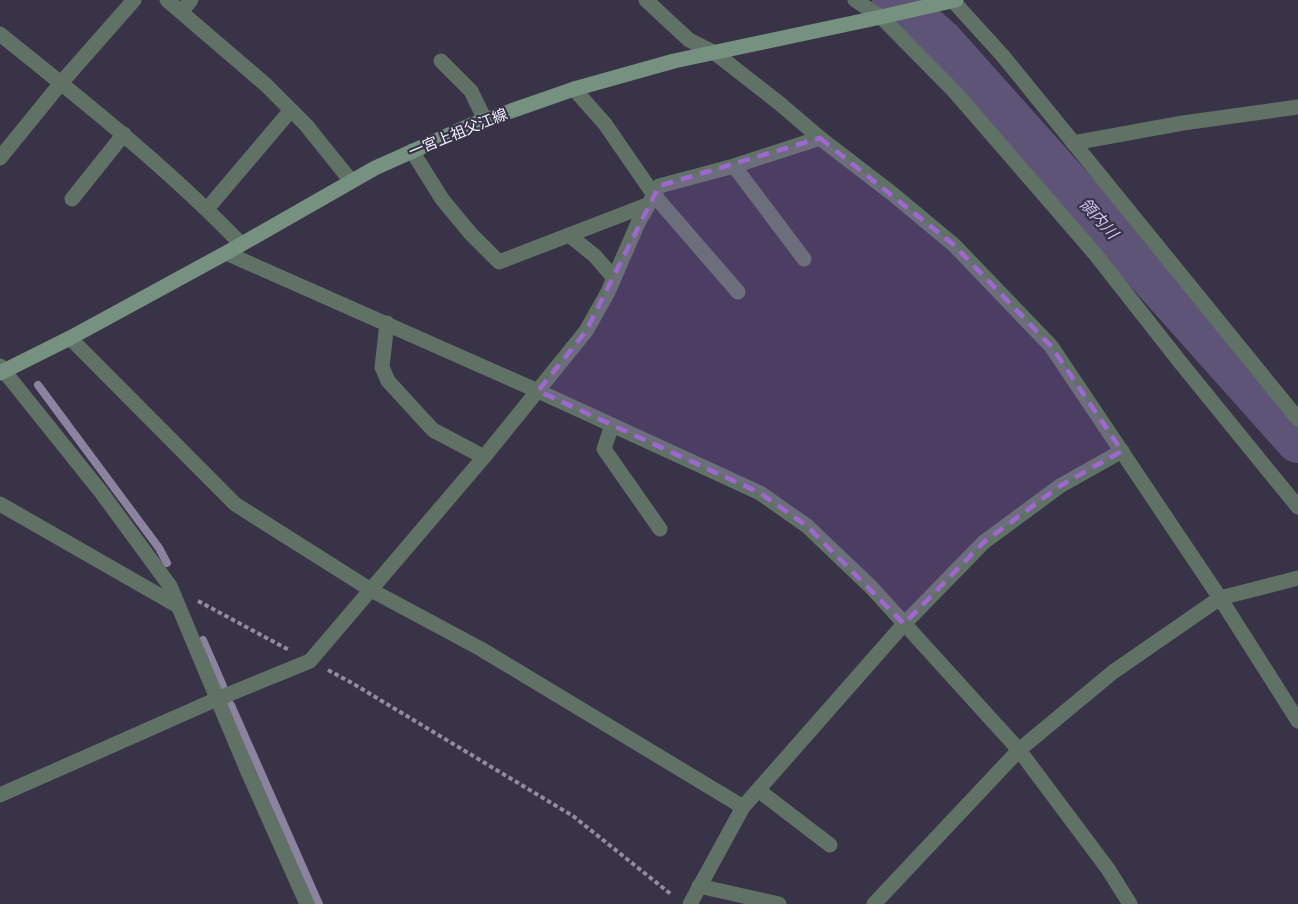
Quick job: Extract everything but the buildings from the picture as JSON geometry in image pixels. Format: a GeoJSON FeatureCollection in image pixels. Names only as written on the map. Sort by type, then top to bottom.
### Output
{"type":"FeatureCollection","features":[{"type":"Feature","properties":{"kind":"main road","name":"一宮上祖父江線"},"geometry":{"type":"LineString","coordinates":[[2,370],[70,338],[226,253],[351,181],[412,151],[485,120],[574,89],[674,61],[952,1]]}},
{"type":"Feature","properties":{"kind":"street"},"geometry":{"type":"LineString","coordinates":[[0,158],[61,83],[134,0]]}},
{"type":"Feature","properties":{"kind":"street"},"geometry":{"type":"LineString","coordinates":[[167,0],[267,85],[306,125],[351,181]]}},
{"type":"Feature","properties":{"kind":"street"},"geometry":{"type":"LineString","coordinates":[[181,12],[191,0]]}},
{"type":"Feature","properties":{"kind":"street"},"geometry":{"type":"LineString","coordinates":[[646,0],[689,40],[715,53],[954,244],[1052,346],[1220,598],[1298,721]]}},
{"type":"Feature","properties":{"kind":"street"},"geometry":{"type":"LineString","coordinates":[[855,0],[886,16],[954,91],[1088,247],[1298,507]]}},
{"type":"Feature","properties":{"kind":"street"},"geometry":{"type":"LineString","coordinates":[[952,1],[1003,56],[1298,419]]}},
{"type":"Feature","properties":{"kind":"street"},"geometry":{"type":"LineString","coordinates":[[0,34],[124,134],[207,209],[241,244]]}},
{"type":"Feature","properties":{"kind":"street"},"geometry":{"type":"LineString","coordinates":[[441,62],[471,91],[485,120]]}},
{"type":"Feature","properties":{"kind":"street"},"geometry":{"type":"LineString","coordinates":[[574,89],[605,124],[650,200],[738,292]]}},
{"type":"Feature","properties":{"kind":"street"},"geometry":{"type":"LineString","coordinates":[[1073,143],[1183,123],[1298,107]]}},
{"type":"Feature","properties":{"kind":"street"},"geometry":{"type":"LineString","coordinates":[[207,209],[291,110]]}},
{"type":"Feature","properties":{"kind":"street"},"geometry":{"type":"LineString","coordinates":[[72,199],[124,134]]}},
{"type":"Feature","properties":{"kind":"street"},"geometry":{"type":"LineString","coordinates":[[0,795],[217,699],[310,661],[484,457],[586,331],[608,292],[650,200],[659,186],[734,166],[820,138]]}},
{"type":"Feature","properties":{"kind":"street"},"geometry":{"type":"LineString","coordinates":[[412,151],[442,199],[471,234],[499,262],[650,200]]}},
{"type":"Feature","properties":{"kind":"street"},"geometry":{"type":"LineString","coordinates":[[734,166],[804,259]]}},
{"type":"Feature","properties":{"kind":"street"},"geometry":{"type":"LineString","coordinates":[[569,235],[595,256],[614,278]]}},
{"type":"Feature","properties":{"kind":"street"},"geometry":{"type":"LineString","coordinates":[[226,253],[387,323],[760,493],[807,526],[872,588],[1019,750],[1108,869],[1130,904]]}},
{"type":"Feature","properties":{"kind":"street"},"geometry":{"type":"LineString","coordinates":[[387,323],[381,367],[388,381],[434,430],[484,457]]}},
{"type":"Feature","properties":{"kind":"street"},"geometry":{"type":"LineString","coordinates":[[70,338],[235,504],[371,590],[481,649],[743,807]]}},
{"type":"Feature","properties":{"kind":"street"},"geometry":{"type":"LineString","coordinates":[[2,370],[108,501],[170,586],[307,904]]}},
{"type":"Feature","properties":{"kind":"street"},"geometry":{"type":"LineString","coordinates":[[612,425],[604,449],[660,529]]}},
{"type":"Feature","properties":{"kind":"street"},"geometry":{"type":"LineString","coordinates":[[690,904],[743,807],[904,624],[984,542],[1060,486],[1122,451]]}},
{"type":"Feature","properties":{"kind":"street"},"geometry":{"type":"LineString","coordinates":[[0,504],[178,606]]}},
{"type":"Feature","properties":{"kind":"street"},"geometry":{"type":"LineString","coordinates":[[874,904],[1019,750],[1113,672],[1220,598],[1298,578]]}},
{"type":"Feature","properties":{"kind":"street"},"geometry":{"type":"LineString","coordinates":[[758,790],[830,845]]}},
{"type":"Feature","properties":{"kind":"street"},"geometry":{"type":"LineString","coordinates":[[699,886],[779,904]]}},
{"type":"Feature","properties":{"kind":"path"},"geometry":{"type":"LineString","coordinates":[[573,816],[675,897]]}},
{"type":"Feature","properties":{"kind":"highlighted area"},"geometry":{"type":"Polygon","coordinates":[[[820,138],[954,245],[1051,346],[1122,451],[1060,486],[984,542],[904,624],[807,526],[760,493],[538,391],[586,331],[659,186],[820,138]]]}},
{"type":"Feature","properties":{"kind":"waterway","name":"領内川"},"geometry":{"type":"LineString","coordinates":[[894,0],[940,40],[1298,441]]}},
{"type":"Feature","properties":{"kind":"waterway"},"geometry":{"type":"LineString","coordinates":[[38,385],[159,548],[167,563]]}},
{"type":"Feature","properties":{"kind":"waterway"},"geometry":{"type":"LineString","coordinates":[[203,640],[223,686]]}},
{"type":"Feature","properties":{"kind":"waterway"},"geometry":{"type":"LineString","coordinates":[[231,705],[319,904]]}}]}
